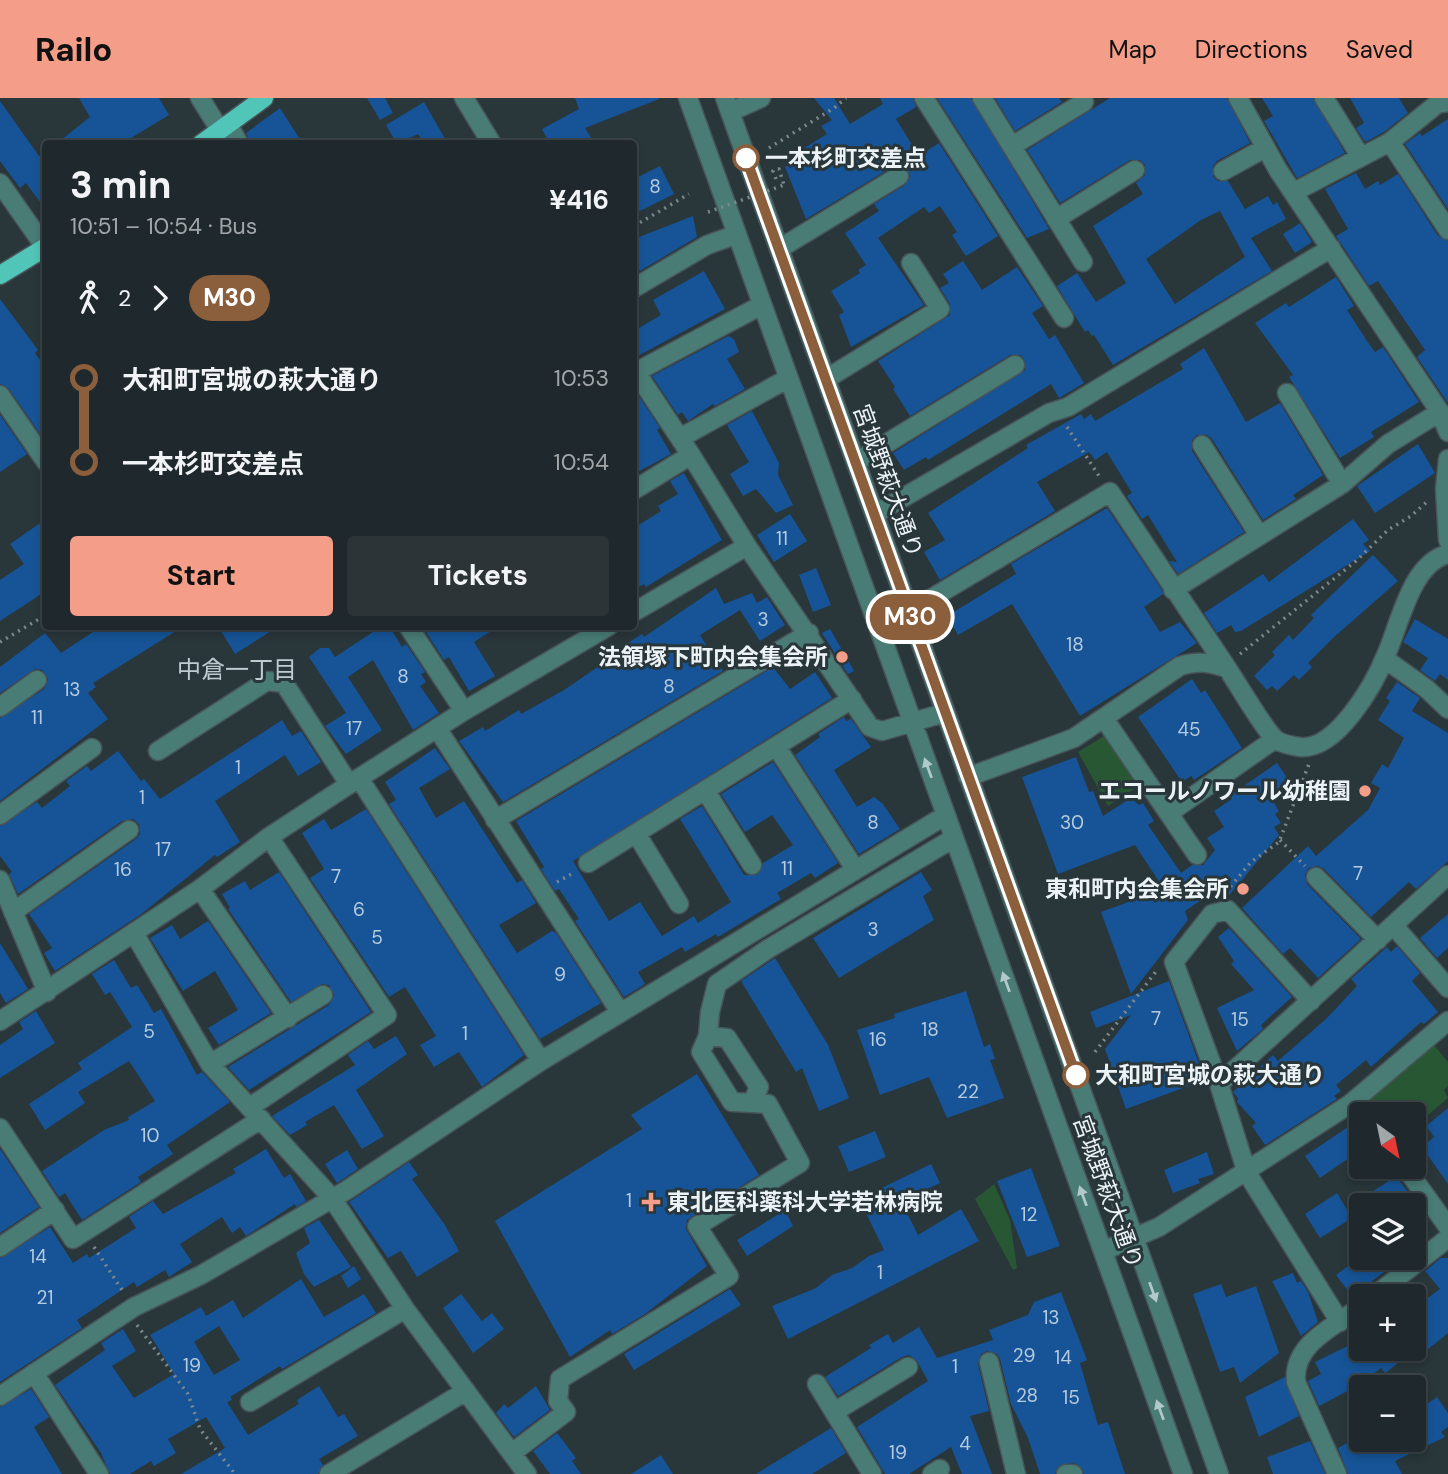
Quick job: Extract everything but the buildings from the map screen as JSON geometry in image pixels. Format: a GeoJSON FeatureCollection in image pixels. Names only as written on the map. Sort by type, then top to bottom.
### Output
{"type":"FeatureCollection","features":[{"type":"Feature","properties":{"kind":"main road"},"geometry":{"type":"LineString","coordinates":[[206,140],[264,98]]}},
{"type":"Feature","properties":{"kind":"main road"},"geometry":{"type":"LineString","coordinates":[[0,275],[42,249]]}},
{"type":"Feature","properties":{"kind":"street"},"geometry":{"type":"LineString","coordinates":[[200,98],[235,140]]}},
{"type":"Feature","properties":{"kind":"street"},"geometry":{"type":"LineString","coordinates":[[464,98],[490,140]]}},
{"type":"Feature","properties":{"kind":"street","name":"宮城野萩大通り"},"geometry":{"type":"LineString","coordinates":[[688,98],[760,306],[1183,1474]]}},
{"type":"Feature","properties":{"kind":"street"},"geometry":{"type":"LineString","coordinates":[[727,105],[761,98]]}},
{"type":"Feature","properties":{"kind":"street"},"geometry":{"type":"LineString","coordinates":[[924,98],[1064,318]]}},
{"type":"Feature","properties":{"kind":"street"},"geometry":{"type":"LineString","coordinates":[[982,98],[1083,262]]}},
{"type":"Feature","properties":{"kind":"street"},"geometry":{"type":"LineString","coordinates":[[1237,98],[1265,148],[1440,412],[1448,432]]}},
{"type":"Feature","properties":{"kind":"street"},"geometry":{"type":"LineString","coordinates":[[1324,98],[1361,157]]}},
{"type":"Feature","properties":{"kind":"street"},"geometry":{"type":"LineString","coordinates":[[1012,146],[1084,102]]}},
{"type":"Feature","properties":{"kind":"street"},"geometry":{"type":"LineString","coordinates":[[1294,192],[1390,142],[1437,104],[1448,102]]}},
{"type":"Feature","properties":{"kind":"street","name":"宮城野萩大通り"},"geometry":{"type":"LineString","coordinates":[[727,105],[1219,1474]]}},
{"type":"Feature","properties":{"kind":"street"},"geometry":{"type":"LineString","coordinates":[[1390,142],[1441,204],[1448,230]]}},
{"type":"Feature","properties":{"kind":"street"},"geometry":{"type":"LineString","coordinates":[[1223,172],[1265,148]]}},
{"type":"Feature","properties":{"kind":"street"},"geometry":{"type":"LineString","coordinates":[[1056,219],[1135,170]]}},
{"type":"Feature","properties":{"kind":"street"},"geometry":{"type":"LineString","coordinates":[[779,249],[899,176]]}},
{"type":"Feature","properties":{"kind":"street"},"geometry":{"type":"LineString","coordinates":[[0,183],[42,243]]}},
{"type":"Feature","properties":{"kind":"street"},"geometry":{"type":"LineString","coordinates":[[637,286],[707,245],[736,235]]}},
{"type":"Feature","properties":{"kind":"street"},"geometry":{"type":"LineString","coordinates":[[875,514],[1056,410],[1068,407],[1331,248]]}},
{"type":"Feature","properties":{"kind":"street"},"geometry":{"type":"LineString","coordinates":[[826,379],[940,309],[911,263]]}},
{"type":"Feature","properties":{"kind":"street"},"geometry":{"type":"LineString","coordinates":[[637,369],[760,306]]}},
{"type":"Feature","properties":{"kind":"street"},"geometry":{"type":"LineString","coordinates":[[856,462],[1015,365]]}},
{"type":"Feature","properties":{"kind":"street"},"geometry":{"type":"LineString","coordinates":[[637,375],[691,454],[747,547],[809,633],[870,727],[883,731],[944,713]]}},
{"type":"Feature","properties":{"kind":"street"},"geometry":{"type":"LineString","coordinates":[[680,438],[787,379]]}},
{"type":"Feature","properties":{"kind":"street"},"geometry":{"type":"LineString","coordinates":[[1287,393],[1342,484]]}},
{"type":"Feature","properties":{"kind":"street"},"geometry":{"type":"LineString","coordinates":[[0,395],[42,456]]}},
{"type":"Feature","properties":{"kind":"street"},"geometry":{"type":"LineString","coordinates":[[1173,590],[1342,484],[1388,443],[1440,412]]}},
{"type":"Feature","properties":{"kind":"street"},"geometry":{"type":"LineString","coordinates":[[1202,445],[1259,535]]}},
{"type":"Feature","properties":{"kind":"street"},"geometry":{"type":"LineString","coordinates":[[637,488],[691,454]]}},
{"type":"Feature","properties":{"kind":"street"},"geometry":{"type":"LineString","coordinates":[[1448,459],[1445,489],[1448,540]]}},
{"type":"Feature","properties":{"kind":"street"},"geometry":{"type":"LineString","coordinates":[[907,608],[932,598],[1110,492],[1275,739],[1303,748],[1316,746],[1340,731],[1385,659],[1424,569],[1448,554]]}},
{"type":"Feature","properties":{"kind":"street"},"geometry":{"type":"LineString","coordinates":[[637,610],[747,547]]}},
{"type":"Feature","properties":{"kind":"street"},"geometry":{"type":"LineString","coordinates":[[412,630],[464,711]]}},
{"type":"Feature","properties":{"kind":"street"},"geometry":{"type":"LineString","coordinates":[[0,1021],[200,889],[269,836],[464,711],[602,630]]}},
{"type":"Feature","properties":{"kind":"street"},"geometry":{"type":"LineString","coordinates":[[495,820],[809,633]]}},
{"type":"Feature","properties":{"kind":"street"},"geometry":{"type":"LineString","coordinates":[[1385,659],[1427,689],[1448,709]]}},
{"type":"Feature","properties":{"kind":"street"},"geometry":{"type":"LineString","coordinates":[[968,777],[1063,743],[1105,720],[1180,666],[1205,662],[1227,668]]}},
{"type":"Feature","properties":{"kind":"street"},"geometry":{"type":"LineString","coordinates":[[0,707],[37,680]]}},
{"type":"Feature","properties":{"kind":"street"},"geometry":{"type":"LineString","coordinates":[[158,751],[267,681],[284,683],[354,781],[541,1061]]}},
{"type":"Feature","properties":{"kind":"street"},"geometry":{"type":"LineString","coordinates":[[588,863],[852,699]]}},
{"type":"Feature","properties":{"kind":"street"},"geometry":{"type":"LineString","coordinates":[[1105,720],[1197,855]]}},
{"type":"Feature","properties":{"kind":"street"},"geometry":{"type":"LineString","coordinates":[[437,728],[620,1012]]}},
{"type":"Feature","properties":{"kind":"street"},"geometry":{"type":"LineString","coordinates":[[1169,813],[1275,739]]}},
{"type":"Feature","properties":{"kind":"street"},"geometry":{"type":"LineString","coordinates":[[776,746],[855,869]]}},
{"type":"Feature","properties":{"kind":"street"},"geometry":{"type":"LineString","coordinates":[[0,815],[92,748]]}},
{"type":"Feature","properties":{"kind":"street"},"geometry":{"type":"LineString","coordinates":[[705,790],[752,865]]}},
{"type":"Feature","properties":{"kind":"street"},"geometry":{"type":"LineString","coordinates":[[0,1396],[134,1307],[201,1275],[332,1198],[541,1061],[946,816]]}},
{"type":"Feature","properties":{"kind":"street"},"geometry":{"type":"LineString","coordinates":[[13,912],[129,830]]}},
{"type":"Feature","properties":{"kind":"street"},"geometry":{"type":"LineString","coordinates":[[636,833],[680,904]]}},
{"type":"Feature","properties":{"kind":"street"},"geometry":{"type":"LineString","coordinates":[[2,1134],[73,1239],[256,1113],[387,1016],[269,836]]}},
{"type":"Feature","properties":{"kind":"street"},"geometry":{"type":"LineString","coordinates":[[512,1453],[566,1412],[558,1401],[560,1379],[729,1276],[697,1226],[800,1163],[768,1104],[732,1102],[701,1052],[708,1036],[710,1012],[717,984],[768,948],[954,838]]}},
{"type":"Feature","properties":{"kind":"street"},"geometry":{"type":"LineString","coordinates":[[1316,877],[1378,940]]}},
{"type":"Feature","properties":{"kind":"street"},"geometry":{"type":"LineString","coordinates":[[1219,1084],[1446,879]]}},
{"type":"Feature","properties":{"kind":"street"},"geometry":{"type":"LineString","coordinates":[[0,880],[47,992]]}},
{"type":"Feature","properties":{"kind":"street"},"geometry":{"type":"LineString","coordinates":[[200,889],[288,1018]]}},
{"type":"Feature","properties":{"kind":"street"},"geometry":{"type":"LineString","coordinates":[[1311,1000],[1228,910],[1212,914],[1174,962],[1219,1084],[1247,1172],[1340,1322]]}},
{"type":"Feature","properties":{"kind":"street"},"geometry":{"type":"LineString","coordinates":[[1394,926],[1448,988]]}},
{"type":"Feature","properties":{"kind":"street"},"geometry":{"type":"LineString","coordinates":[[134,933],[210,1064],[332,1198],[405,1309],[527,1474]]}},
{"type":"Feature","properties":{"kind":"street"},"geometry":{"type":"LineString","coordinates":[[210,1064],[323,995]]}},
{"type":"Feature","properties":{"kind":"street"},"geometry":{"type":"LineString","coordinates":[[1365,1102],[1448,1021]]}},
{"type":"Feature","properties":{"kind":"street"},"geometry":{"type":"LineString","coordinates":[[708,1036],[727,1038],[759,1087],[752,1103]]}},
{"type":"Feature","properties":{"kind":"street"},"geometry":{"type":"LineString","coordinates":[[1103,1251],[1135,1240],[1247,1172],[1349,1115]]}},
{"type":"Feature","properties":{"kind":"street"},"geometry":{"type":"LineString","coordinates":[[1414,1180],[1448,1227]]}},
{"type":"Feature","properties":{"kind":"street"},"geometry":{"type":"LineString","coordinates":[[0,1247],[55,1210]]}},
{"type":"Feature","properties":{"kind":"street"},"geometry":{"type":"LineString","coordinates":[[1390,1284],[1448,1238]]}},
{"type":"Feature","properties":{"kind":"street"},"geometry":{"type":"LineString","coordinates":[[250,1402],[405,1309]]}},
{"type":"Feature","properties":{"kind":"street"},"geometry":{"type":"LineString","coordinates":[[1337,1474],[1296,1382],[1294,1370],[1302,1350],[1349,1315]]}},
{"type":"Feature","properties":{"kind":"street"},"geometry":{"type":"LineString","coordinates":[[989,1363],[1016,1474]]}},
{"type":"Feature","properties":{"kind":"street"},"geometry":{"type":"LineString","coordinates":[[834,1412],[908,1367]]}},
{"type":"Feature","properties":{"kind":"street"},"geometry":{"type":"LineString","coordinates":[[34,1373],[99,1474]]}},
{"type":"Feature","properties":{"kind":"street"},"geometry":{"type":"LineString","coordinates":[[817,1384],[872,1474]]}},
{"type":"Feature","properties":{"kind":"street"},"geometry":{"type":"LineString","coordinates":[[329,1474],[466,1391]]}},
{"type":"Feature","properties":{"kind":"street"},"geometry":{"type":"LineString","coordinates":[[1066,1474],[1073,1474]]}},
{"type":"Feature","properties":{"kind":"path"},"geometry":{"type":"LineString","coordinates":[[769,148],[846,98]]}},
{"type":"Feature","properties":{"kind":"path"},"geometry":{"type":"LineString","coordinates":[[708,212],[784,185],[779,169],[773,171],[780,191]]}},
{"type":"Feature","properties":{"kind":"path"},"geometry":{"type":"LineString","coordinates":[[637,224],[689,194]]}},
{"type":"Feature","properties":{"kind":"path"},"geometry":{"type":"LineString","coordinates":[[1056,410],[1110,492]]}},
{"type":"Feature","properties":{"kind":"path"},"geometry":{"type":"LineString","coordinates":[[1227,668],[1269,628],[1356,561],[1388,530],[1445,489]]}},
{"type":"Feature","properties":{"kind":"path"},"geometry":{"type":"LineString","coordinates":[[0,642],[42,617]]}},
{"type":"Feature","properties":{"kind":"path"},"geometry":{"type":"LineString","coordinates":[[1212,914],[1221,896],[1251,862],[1280,840],[1316,746]]}},
{"type":"Feature","properties":{"kind":"path"},"geometry":{"type":"LineString","coordinates":[[1280,840],[1316,877]]}},
{"type":"Feature","properties":{"kind":"path"},"geometry":{"type":"LineString","coordinates":[[542,892],[588,863]]}},
{"type":"Feature","properties":{"kind":"path"},"geometry":{"type":"LineString","coordinates":[[1095,1052],[1162,964],[1174,962]]}},
{"type":"Feature","properties":{"kind":"path"},"geometry":{"type":"LineString","coordinates":[[84,1232],[134,1307],[134,1320],[187,1394],[201,1429],[235,1474]]}},
{"type":"Feature","properties":{"kind":"green space"},"geometry":{"type":"Polygon","coordinates":[[[1104,736],[1139,786],[1108,806],[1078,752],[1104,736]]]}},
{"type":"Feature","properties":{"kind":"green space"},"geometry":{"type":"Polygon","coordinates":[[[1434,1045],[1448,1062],[1448,1086],[1444,1090],[1448,1098],[1426,1117],[1426,1102],[1371,1102],[1371,1098],[1434,1045]]]}},
{"type":"Feature","properties":{"kind":"green space"},"geometry":{"type":"Polygon","coordinates":[[[994,1184],[1010,1220],[1017,1268],[1013,1270],[975,1199],[994,1184]]]}},
{"type":"Feature","properties":{"kind":"bus line","name":"M30"},"geometry":{"type":"LineString","coordinates":[[746,158],[1076,1075]]}},
{"type":"Feature","properties":{"kind":"place","name":"一本杉町交差点"},"geometry":{"type":"Point","coordinates":[746,158]}},
{"type":"Feature","properties":{"kind":"place","name":"法領塚下町内会集会所"},"geometry":{"type":"Point","coordinates":[842,657]}},
{"type":"Feature","properties":{"kind":"place","name":"エコールノワール幼稚園"},"geometry":{"type":"Point","coordinates":[1365,791]}},
{"type":"Feature","properties":{"kind":"place","name":"東和町内会集会所"},"geometry":{"type":"Point","coordinates":[1243,889]}},
{"type":"Feature","properties":{"kind":"place","name":"大和町宮城の萩大通り"},"geometry":{"type":"Point","coordinates":[1076,1075]}},
{"type":"Feature","properties":{"kind":"place","name":"東北医科薬科大学若林病院"},"geometry":{"type":"Point","coordinates":[651,1202]}},
{"type":"Feature","properties":{"kind":"district","name":"中倉一丁目"},"geometry":{"type":"Point","coordinates":[237,669]}}]}
